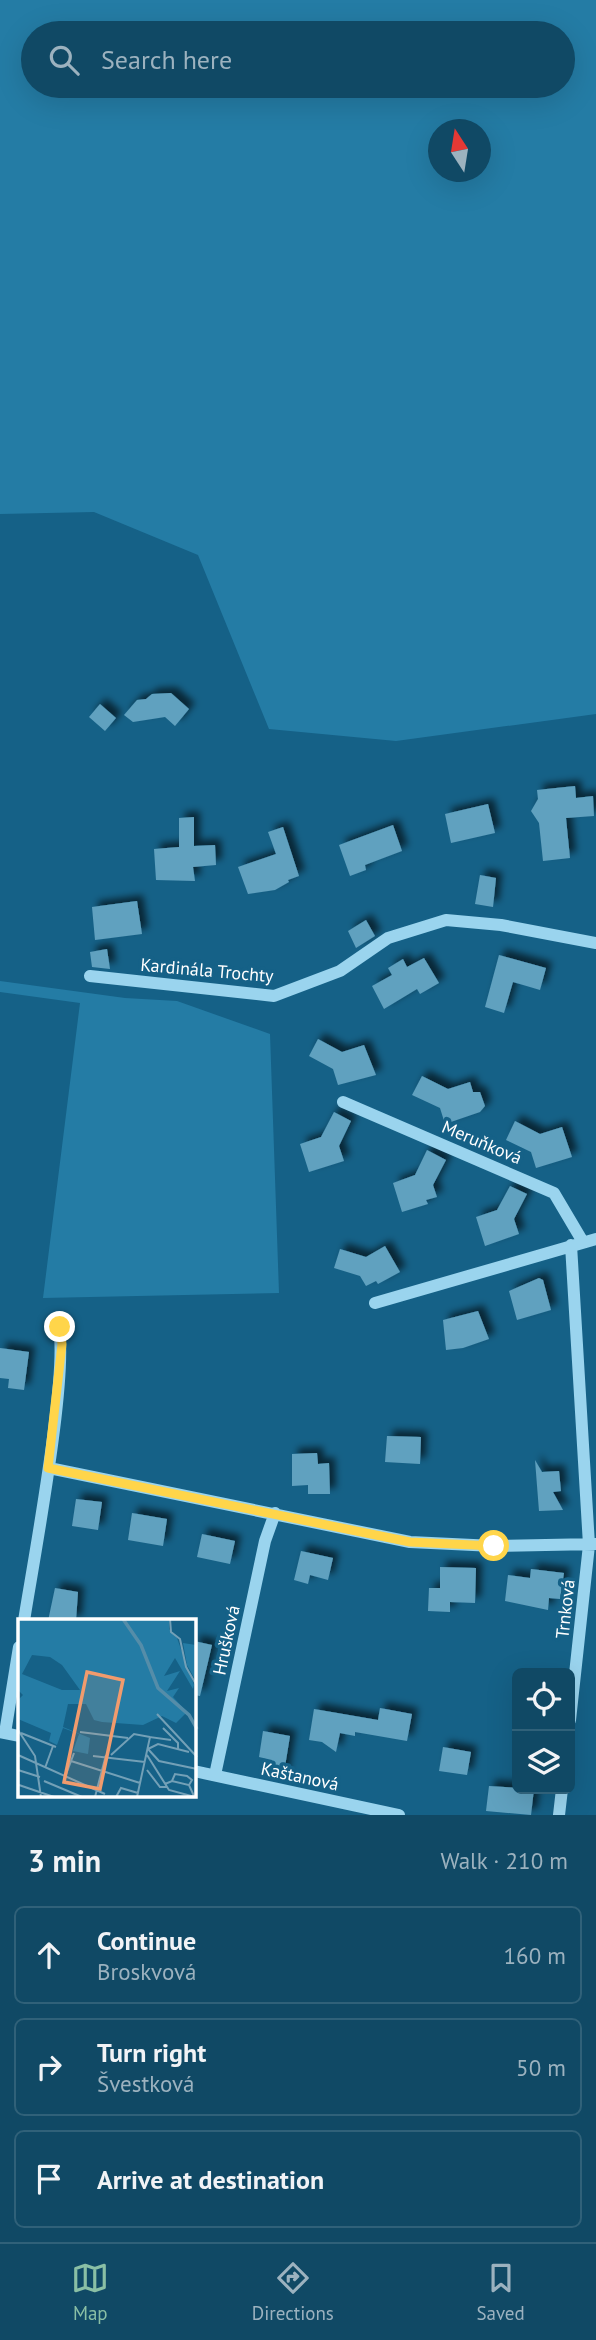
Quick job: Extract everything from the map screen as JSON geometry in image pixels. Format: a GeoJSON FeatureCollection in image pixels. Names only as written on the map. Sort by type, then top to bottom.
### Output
{"type":"FeatureCollection","features":[{"type":"Feature","properties":{"kind":"street","name":"Kardinála Trochty"},"geometry":{"type":"LineString","coordinates":[[90,976],[274,996],[340,971],[388,938],[446,920],[500,925],[596,943]]}},
{"type":"Feature","properties":{"kind":"street","name":"Meruňková"},"geometry":{"type":"LineString","coordinates":[[343,1102],[554,1193],[583,1242]]}},
{"type":"Feature","properties":{"kind":"street"},"geometry":{"type":"LineString","coordinates":[[375,1303],[583,1242]]}},
{"type":"Feature","properties":{"kind":"street","name":"Trnková"},"geometry":{"type":"LineString","coordinates":[[575,1682],[593,1544],[583,1242]]}},
{"type":"Feature","properties":{"kind":"street"},"geometry":{"type":"LineString","coordinates":[[23,1619],[48,1468],[62,1344],[56,1321]]}},
{"type":"Feature","properties":{"kind":"street"},"geometry":{"type":"LineString","coordinates":[[48,1468],[410,1542],[494,1546],[593,1544]]}},
{"type":"Feature","properties":{"kind":"street","name":"Hrušková"},"geometry":{"type":"LineString","coordinates":[[215,1775],[265,1541],[275,1513]]}},
{"type":"Feature","properties":{"kind":"street"},"geometry":{"type":"LineString","coordinates":[[3,1732],[18,1652]]}},
{"type":"Feature","properties":{"kind":"street","name":"Kaštanová"},"geometry":{"type":"LineString","coordinates":[[196,1771],[399,1815]]}},
{"type":"Feature","properties":{"kind":"street"},"geometry":{"type":"LineString","coordinates":[[559,1815],[561,1794]]}},
{"type":"Feature","properties":{"kind":"shaded area"},"geometry":{"type":"Polygon","coordinates":[[[0,0],[596,0],[596,714],[396,741],[269,729],[198,555],[94,512],[0,514],[0,0]]]}},
{"type":"Feature","properties":{"kind":"shaded area"},"geometry":{"type":"Polygon","coordinates":[[[0,981],[125,998],[177,1001],[270,1034],[279,1293],[43,1298],[80,1003],[0,992],[0,981]]]}},
{"type":"Feature","properties":{"kind":"building"},"geometry":{"type":"Polygon","coordinates":[[[171,693],[189,709],[175,726],[165,717],[133,722],[124,715],[137,700],[146,699],[152,694],[171,693]]]}},
{"type":"Feature","properties":{"kind":"building"},"geometry":{"type":"Polygon","coordinates":[[[100,704],[116,718],[105,731],[89,717],[100,704]]]}},
{"type":"Feature","properties":{"kind":"building"},"geometry":{"type":"Polygon","coordinates":[[[575,786],[576,798],[593,796],[594,816],[566,818],[570,858],[543,861],[539,823],[531,811],[538,799],[537,790],[575,786]]]}},
{"type":"Feature","properties":{"kind":"building"},"geometry":{"type":"Polygon","coordinates":[[[488,804],[495,833],[451,843],[445,814],[488,804]]]}},
{"type":"Feature","properties":{"kind":"building"},"geometry":{"type":"Polygon","coordinates":[[[194,817],[194,846],[215,845],[216,865],[193,867],[195,881],[156,880],[154,849],[179,847],[179,818],[194,817]]]}},
{"type":"Feature","properties":{"kind":"building"},"geometry":{"type":"Polygon","coordinates":[[[393,825],[402,851],[365,865],[366,870],[350,876],[339,845],[393,825]]]}},
{"type":"Feature","properties":{"kind":"building"},"geometry":{"type":"Polygon","coordinates":[[[283,827],[299,876],[275,890],[248,894],[238,867],[276,854],[268,832],[283,827]]]}},
{"type":"Feature","properties":{"kind":"building"},"geometry":{"type":"Polygon","coordinates":[[[480,875],[496,878],[493,907],[475,904],[480,875]]]}},
{"type":"Feature","properties":{"kind":"building"},"geometry":{"type":"Polygon","coordinates":[[[137,901],[142,934],[95,940],[92,907],[137,901]]]}},
{"type":"Feature","properties":{"kind":"building"},"geometry":{"type":"Polygon","coordinates":[[[366,920],[375,936],[356,948],[348,931],[366,920]]]}},
{"type":"Feature","properties":{"kind":"building"},"geometry":{"type":"Polygon","coordinates":[[[107,949],[110,969],[92,967],[90,952],[107,949]]]}},
{"type":"Feature","properties":{"kind":"building"},"geometry":{"type":"Polygon","coordinates":[[[499,955],[546,968],[540,990],[513,982],[504,1013],[485,1007],[499,955]]]}},
{"type":"Feature","properties":{"kind":"building"},"geometry":{"type":"Polygon","coordinates":[[[424,958],[439,983],[420,994],[417,989],[384,1009],[372,986],[392,975],[388,968],[403,959],[407,967],[424,958]]]}},
{"type":"Feature","properties":{"kind":"building"},"geometry":{"type":"Polygon","coordinates":[[[318,1039],[342,1052],[364,1045],[376,1075],[338,1085],[333,1069],[309,1056],[318,1039]]]}},
{"type":"Feature","properties":{"kind":"building"},"geometry":{"type":"Polygon","coordinates":[[[422,1076],[448,1089],[470,1082],[473,1092],[480,1092],[485,1106],[480,1112],[445,1124],[440,1108],[412,1095],[422,1076]]]}},
{"type":"Feature","properties":{"kind":"building"},"geometry":{"type":"Polygon","coordinates":[[[334,1112],[351,1121],[339,1146],[344,1161],[309,1172],[300,1144],[321,1137],[334,1112]]]}},
{"type":"Feature","properties":{"kind":"building"},"geometry":{"type":"Polygon","coordinates":[[[515,1121],[540,1134],[562,1127],[572,1157],[536,1168],[531,1152],[506,1140],[515,1121]]]}},
{"type":"Feature","properties":{"kind":"building"},"geometry":{"type":"Polygon","coordinates":[[[427,1150],[446,1160],[433,1185],[437,1197],[426,1200],[428,1204],[402,1212],[393,1183],[415,1175],[427,1150]]]}},
{"type":"Feature","properties":{"kind":"building"},"geometry":{"type":"Polygon","coordinates":[[[510,1186],[527,1194],[514,1219],[519,1234],[485,1246],[476,1217],[497,1210],[510,1186]]]}},
{"type":"Feature","properties":{"kind":"building"},"geometry":{"type":"Polygon","coordinates":[[[385,1246],[400,1272],[378,1284],[376,1281],[366,1286],[360,1276],[334,1268],[340,1249],[366,1257],[385,1246]]]}},
{"type":"Feature","properties":{"kind":"building"},"geometry":{"type":"Polygon","coordinates":[[[539,1278],[543,1280],[551,1310],[517,1320],[509,1291],[539,1278]]]}},
{"type":"Feature","properties":{"kind":"building"},"geometry":{"type":"Polygon","coordinates":[[[478,1311],[489,1339],[463,1348],[446,1350],[443,1320],[478,1311]]]}},
{"type":"Feature","properties":{"kind":"building"},"geometry":{"type":"Polygon","coordinates":[[[0,1348],[29,1352],[24,1390],[8,1388],[9,1379],[0,1378],[0,1348]]]}},
{"type":"Feature","properties":{"kind":"building"},"geometry":{"type":"Polygon","coordinates":[[[387,1436],[421,1437],[420,1464],[385,1462],[387,1436]]]}},
{"type":"Feature","properties":{"kind":"building"},"geometry":{"type":"Polygon","coordinates":[[[317,1453],[318,1464],[329,1463],[330,1494],[308,1494],[308,1485],[292,1486],[292,1454],[317,1453]]]}},
{"type":"Feature","properties":{"kind":"building"},"geometry":{"type":"Polygon","coordinates":[[[535,1460],[542,1472],[559,1471],[561,1491],[553,1492],[563,1510],[539,1511],[535,1460]]]}},
{"type":"Feature","properties":{"kind":"building"},"geometry":{"type":"Polygon","coordinates":[[[76,1499],[102,1502],[98,1530],[72,1526],[76,1499]]]}},
{"type":"Feature","properties":{"kind":"building"},"geometry":{"type":"Polygon","coordinates":[[[132,1513],[167,1519],[163,1546],[128,1540],[132,1513]]]}},
{"type":"Feature","properties":{"kind":"building"},"geometry":{"type":"Polygon","coordinates":[[[202,1534],[235,1541],[230,1564],[197,1557],[202,1534]]]}},
{"type":"Feature","properties":{"kind":"building"},"geometry":{"type":"Polygon","coordinates":[[[301,1551],[333,1558],[328,1580],[310,1575],[308,1584],[294,1580],[301,1551]]]}},
{"type":"Feature","properties":{"kind":"building"},"geometry":{"type":"Polygon","coordinates":[[[440,1567],[476,1568],[475,1603],[450,1602],[450,1612],[428,1611],[429,1588],[440,1588],[440,1567]]]}},
{"type":"Feature","properties":{"kind":"building"},"geometry":{"type":"Polygon","coordinates":[[[531,1569],[564,1573],[560,1599],[549,1598],[548,1610],[505,1601],[508,1575],[530,1578],[531,1569]]]}},
{"type":"Feature","properties":{"kind":"building"},"geometry":{"type":"Polygon","coordinates":[[[55,1588],[78,1592],[76,1619],[48,1619],[55,1588]]]}},
{"type":"Feature","properties":{"kind":"building"},"geometry":{"type":"Polygon","coordinates":[[[196,1641],[212,1645],[200,1696],[196,1695],[196,1641]]]}},
{"type":"Feature","properties":{"kind":"building"},"geometry":{"type":"Polygon","coordinates":[[[380,1708],[412,1714],[407,1741],[355,1732],[355,1736],[340,1733],[336,1752],[322,1742],[309,1740],[314,1709],[378,1720],[380,1708]]]}},
{"type":"Feature","properties":{"kind":"building"},"geometry":{"type":"Polygon","coordinates":[[[263,1731],[290,1736],[283,1779],[269,1776],[272,1760],[259,1757],[263,1731]]]}},
{"type":"Feature","properties":{"kind":"building"},"geometry":{"type":"Polygon","coordinates":[[[443,1747],[471,1752],[467,1775],[439,1771],[443,1747]]]}},
{"type":"Feature","properties":{"kind":"building"},"geometry":{"type":"Polygon","coordinates":[[[489,1786],[512,1788],[512,1794],[533,1794],[531,1815],[486,1811],[489,1786]]]}},
{"type":"Feature","properties":{"kind":"route"},"geometry":{"type":"LineString","coordinates":[[60,1327],[62,1344],[48,1468],[410,1542],[494,1546]]}}]}
